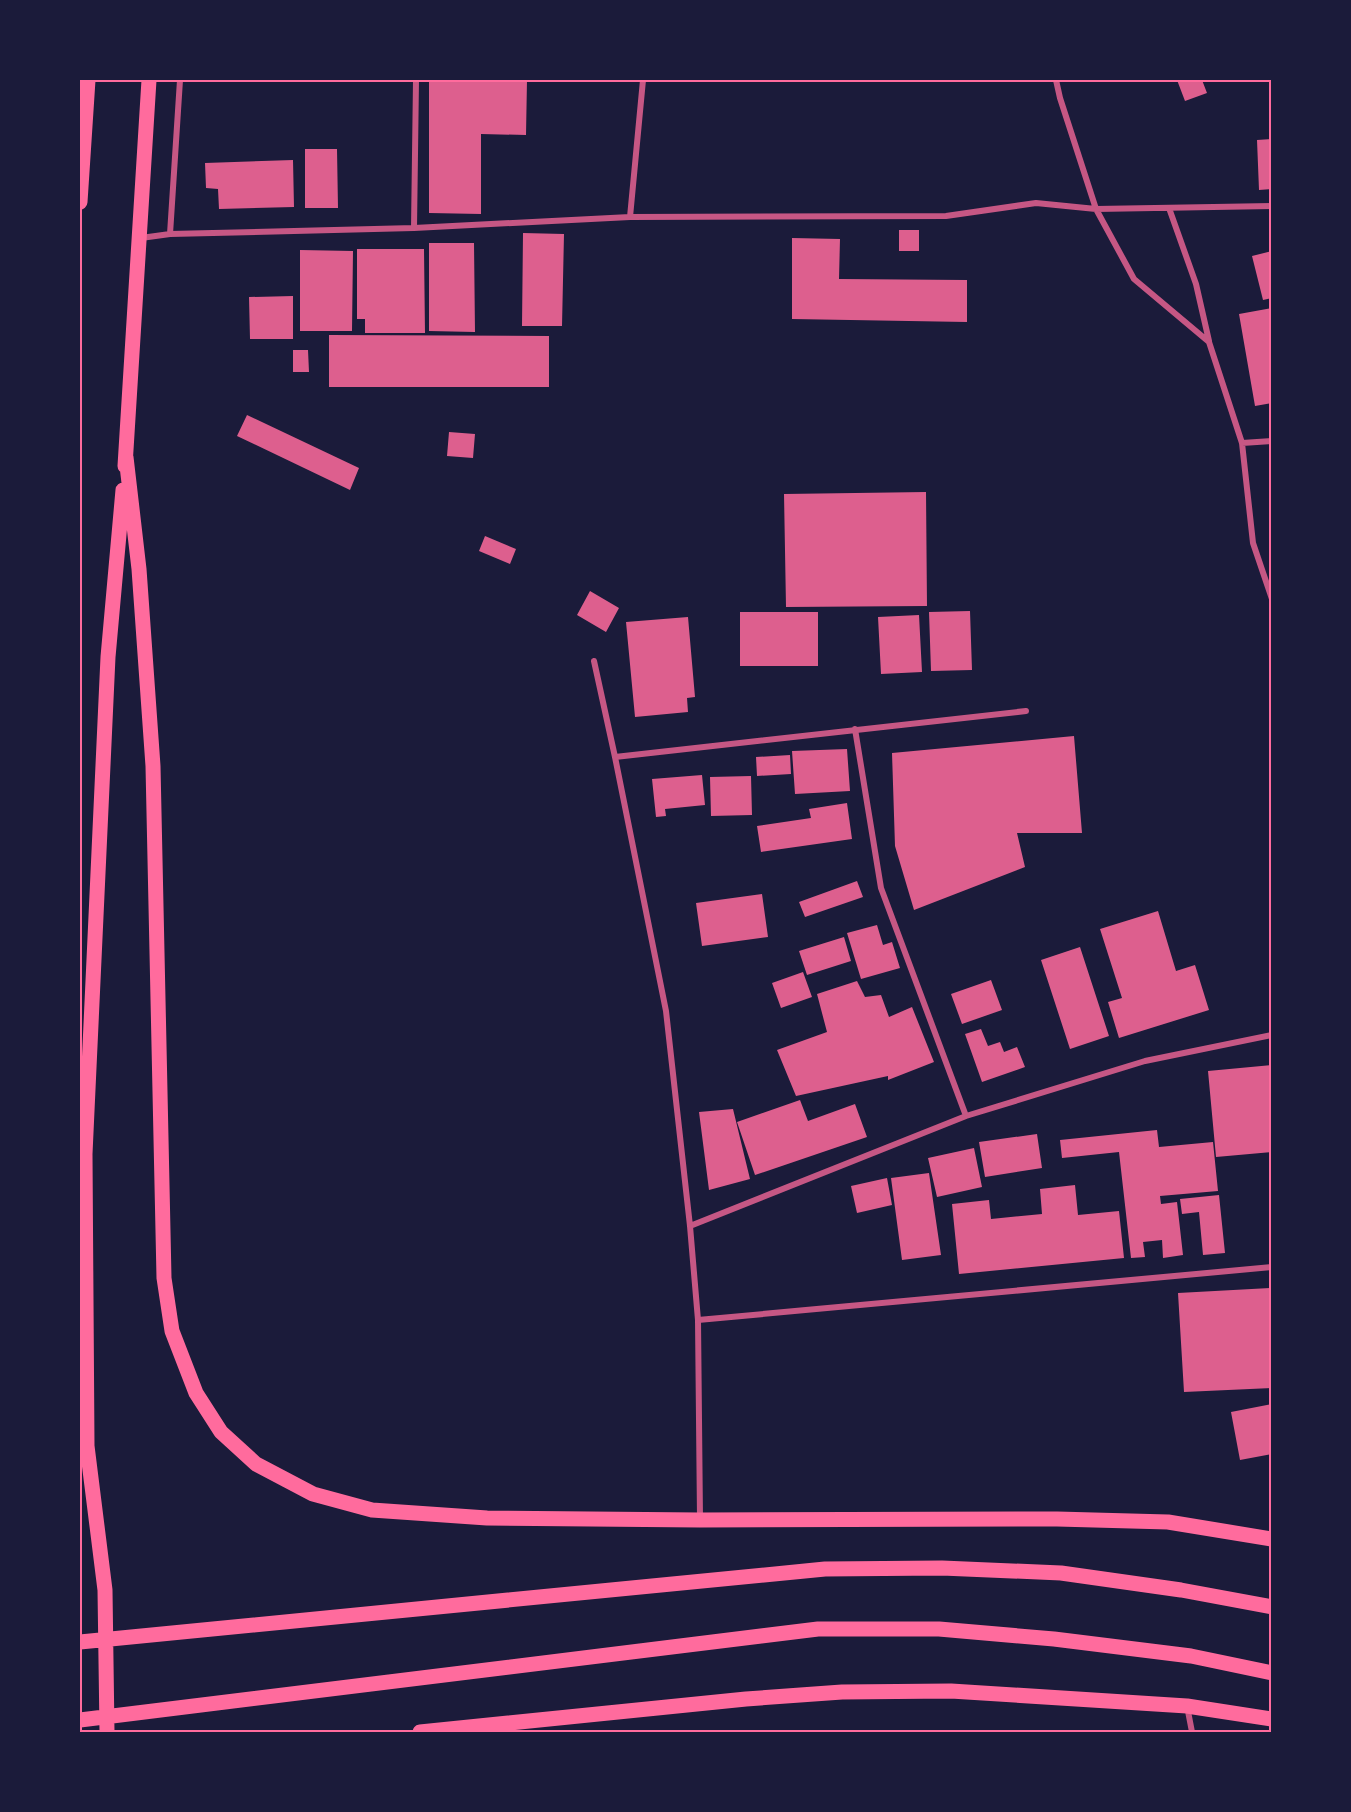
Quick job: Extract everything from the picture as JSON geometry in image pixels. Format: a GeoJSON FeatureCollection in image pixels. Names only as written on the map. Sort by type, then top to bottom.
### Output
{"type":"FeatureCollection","features":[{"type":"Feature","properties":{"kind":"main road"},"geometry":{"type":"LineString","coordinates":[[80,202],[88,80]]}},
{"type":"Feature","properties":{"kind":"main road"},"geometry":{"type":"LineString","coordinates":[[107,1732],[105,1590],[87,1446],[85,1154],[108,657],[126,457],[150,80]]}},
{"type":"Feature","properties":{"kind":"main road"},"geometry":{"type":"LineString","coordinates":[[126,457],[139,570],[153,766],[164,1278],[172,1331],[196,1393],[221,1432],[256,1464],[313,1494],[372,1510],[488,1518],[1057,1519],[1168,1522],[1272,1539]]}},
{"type":"Feature","properties":{"kind":"main road"},"geometry":{"type":"LineString","coordinates":[[80,1642],[825,1569],[942,1568],[1060,1573],[1181,1590],[1272,1607]]}},
{"type":"Feature","properties":{"kind":"main road"},"geometry":{"type":"LineString","coordinates":[[80,1720],[819,1629],[939,1629],[1054,1639],[1191,1656],[1272,1673]]}},
{"type":"Feature","properties":{"kind":"main road"},"geometry":{"type":"LineString","coordinates":[[420,1732],[746,1699],[842,1692],[951,1691],[1187,1706],[1272,1719]]}},
{"type":"Feature","properties":{"kind":"street"},"geometry":{"type":"LineString","coordinates":[[170,234],[180,80]]}},
{"type":"Feature","properties":{"kind":"street"},"geometry":{"type":"LineString","coordinates":[[414,228],[416,80]]}},
{"type":"Feature","properties":{"kind":"street"},"geometry":{"type":"LineString","coordinates":[[630,218],[643,80]]}},
{"type":"Feature","properties":{"kind":"street"},"geometry":{"type":"LineString","coordinates":[[1056,80],[1096,209],[1134,279],[1209,342]]}},
{"type":"Feature","properties":{"kind":"street"},"geometry":{"type":"LineString","coordinates":[[140,238],[170,234],[414,228],[630,218],[946,216],[1036,203],[1096,209],[1272,206]]}},
{"type":"Feature","properties":{"kind":"street"},"geometry":{"type":"LineString","coordinates":[[1168,208],[1196,284],[1209,342],[1242,443],[1253,543],[1272,599]]}},
{"type":"Feature","properties":{"kind":"street"},"geometry":{"type":"LineString","coordinates":[[1242,443],[1272,441]]}},
{"type":"Feature","properties":{"kind":"street"},"geometry":{"type":"LineString","coordinates":[[594,660],[666,1011],[698,1320],[700,1520]]}},
{"type":"Feature","properties":{"kind":"street"},"geometry":{"type":"LineString","coordinates":[[615,757],[1026,711]]}},
{"type":"Feature","properties":{"kind":"street"},"geometry":{"type":"LineString","coordinates":[[855,729],[881,888],[966,1116]]}},
{"type":"Feature","properties":{"kind":"street"},"geometry":{"type":"LineString","coordinates":[[690,1226],[966,1116],[1145,1061],[1272,1035]]}},
{"type":"Feature","properties":{"kind":"street"},"geometry":{"type":"LineString","coordinates":[[698,1320],[1272,1267]]}},
{"type":"Feature","properties":{"kind":"street"},"geometry":{"type":"LineString","coordinates":[[1187,1706],[1192,1732]]}},
{"type":"Feature","properties":{"kind":"building"},"geometry":{"type":"Polygon","coordinates":[[[429,80],[527,80],[526,135],[481,134],[481,214],[429,213],[429,80]]]}},
{"type":"Feature","properties":{"kind":"building"},"geometry":{"type":"Polygon","coordinates":[[[1177,80],[1202,80],[1207,93],[1185,101],[1177,80]]]}},
{"type":"Feature","properties":{"kind":"building"},"geometry":{"type":"Polygon","coordinates":[[[1272,139],[1272,189],[1259,190],[1257,140],[1272,139]]]}},
{"type":"Feature","properties":{"kind":"building"},"geometry":{"type":"Polygon","coordinates":[[[305,149],[337,149],[338,208],[305,208],[305,149]]]}},
{"type":"Feature","properties":{"kind":"building"},"geometry":{"type":"Polygon","coordinates":[[[293,160],[294,207],[219,209],[218,189],[206,188],[205,163],[293,160]]]}},
{"type":"Feature","properties":{"kind":"building"},"geometry":{"type":"Polygon","coordinates":[[[899,230],[919,230],[919,251],[899,251],[899,230]]]}},
{"type":"Feature","properties":{"kind":"building"},"geometry":{"type":"Polygon","coordinates":[[[523,233],[564,234],[562,326],[522,326],[523,233]]]}},
{"type":"Feature","properties":{"kind":"building"},"geometry":{"type":"Polygon","coordinates":[[[792,238],[840,239],[839,279],[967,280],[967,322],[792,319],[792,238]]]}},
{"type":"Feature","properties":{"kind":"building"},"geometry":{"type":"Polygon","coordinates":[[[429,243],[474,243],[475,332],[429,331],[429,243]]]}},
{"type":"Feature","properties":{"kind":"building"},"geometry":{"type":"Polygon","coordinates":[[[357,249],[424,249],[425,333],[365,333],[365,319],[357,319],[357,249]]]}},
{"type":"Feature","properties":{"kind":"building"},"geometry":{"type":"Polygon","coordinates":[[[300,250],[353,251],[352,331],[300,331],[300,250]]]}},
{"type":"Feature","properties":{"kind":"building"},"geometry":{"type":"Polygon","coordinates":[[[1272,251],[1272,298],[1263,300],[1252,256],[1272,251]]]}},
{"type":"Feature","properties":{"kind":"building"},"geometry":{"type":"Polygon","coordinates":[[[293,296],[293,339],[250,339],[249,297],[293,296]]]}},
{"type":"Feature","properties":{"kind":"building"},"geometry":{"type":"Polygon","coordinates":[[[1272,308],[1272,403],[1255,406],[1239,314],[1272,308]]]}},
{"type":"Feature","properties":{"kind":"building"},"geometry":{"type":"Polygon","coordinates":[[[329,335],[549,336],[549,387],[329,387],[329,335]]]}},
{"type":"Feature","properties":{"kind":"building"},"geometry":{"type":"Polygon","coordinates":[[[293,350],[308,350],[309,372],[293,372],[293,350]]]}},
{"type":"Feature","properties":{"kind":"building"},"geometry":{"type":"Polygon","coordinates":[[[247,415],[359,468],[350,490],[237,436],[247,415]]]}},
{"type":"Feature","properties":{"kind":"building"},"geometry":{"type":"Polygon","coordinates":[[[449,432],[475,434],[473,458],[447,456],[449,432]]]}},
{"type":"Feature","properties":{"kind":"building"},"geometry":{"type":"Polygon","coordinates":[[[926,492],[927,606],[786,607],[784,494],[926,492]]]}},
{"type":"Feature","properties":{"kind":"building"},"geometry":{"type":"Polygon","coordinates":[[[485,536],[516,549],[510,564],[479,551],[485,536]]]}},
{"type":"Feature","properties":{"kind":"building"},"geometry":{"type":"Polygon","coordinates":[[[590,591],[619,608],[606,632],[577,615],[590,591]]]}},
{"type":"Feature","properties":{"kind":"building"},"geometry":{"type":"Polygon","coordinates":[[[970,611],[972,670],[931,671],[929,612],[970,611]]]}},
{"type":"Feature","properties":{"kind":"building"},"geometry":{"type":"Polygon","coordinates":[[[740,612],[818,612],[818,666],[740,666],[740,612]]]}},
{"type":"Feature","properties":{"kind":"building"},"geometry":{"type":"Polygon","coordinates":[[[919,615],[922,672],[881,674],[878,617],[919,615]]]}},
{"type":"Feature","properties":{"kind":"building"},"geometry":{"type":"Polygon","coordinates":[[[688,617],[695,697],[687,698],[688,712],[635,717],[626,622],[688,617]]]}},
{"type":"Feature","properties":{"kind":"building"},"geometry":{"type":"Polygon","coordinates":[[[1074,736],[1082,833],[1017,833],[1025,867],[914,910],[895,846],[892,753],[1074,736]]]}},
{"type":"Feature","properties":{"kind":"building"},"geometry":{"type":"Polygon","coordinates":[[[847,749],[850,791],[795,794],[792,751],[847,749]]]}},
{"type":"Feature","properties":{"kind":"building"},"geometry":{"type":"Polygon","coordinates":[[[790,755],[791,774],[757,776],[756,757],[790,755]]]}},
{"type":"Feature","properties":{"kind":"building"},"geometry":{"type":"Polygon","coordinates":[[[702,775],[705,805],[665,809],[666,816],[656,817],[652,779],[702,775]]]}},
{"type":"Feature","properties":{"kind":"building"},"geometry":{"type":"Polygon","coordinates":[[[751,776],[752,815],[711,816],[710,777],[751,776]]]}},
{"type":"Feature","properties":{"kind":"building"},"geometry":{"type":"Polygon","coordinates":[[[847,803],[852,839],[761,852],[757,826],[811,818],[809,809],[847,803]]]}},
{"type":"Feature","properties":{"kind":"building"},"geometry":{"type":"Polygon","coordinates":[[[857,881],[863,897],[805,917],[799,902],[857,881]]]}},
{"type":"Feature","properties":{"kind":"building"},"geometry":{"type":"Polygon","coordinates":[[[762,894],[768,937],[702,946],[696,903],[762,894]]]}},
{"type":"Feature","properties":{"kind":"building"},"geometry":{"type":"Polygon","coordinates":[[[1158,911],[1176,971],[1195,965],[1209,1010],[1119,1038],[1108,1002],[1122,998],[1100,929],[1158,911]]]}},
{"type":"Feature","properties":{"kind":"building"},"geometry":{"type":"Polygon","coordinates":[[[877,925],[883,945],[892,942],[900,968],[861,979],[847,933],[877,925]]]}},
{"type":"Feature","properties":{"kind":"building"},"geometry":{"type":"Polygon","coordinates":[[[844,937],[851,961],[807,975],[799,951],[844,937]]]}},
{"type":"Feature","properties":{"kind":"building"},"geometry":{"type":"Polygon","coordinates":[[[1080,947],[1109,1036],[1070,1049],[1041,960],[1080,947]]]}},
{"type":"Feature","properties":{"kind":"building"},"geometry":{"type":"Polygon","coordinates":[[[803,972],[812,997],[781,1008],[772,983],[803,972]]]}},
{"type":"Feature","properties":{"kind":"building"},"geometry":{"type":"Polygon","coordinates":[[[991,980],[1002,1010],[962,1024],[951,994],[991,980]]]}},
{"type":"Feature","properties":{"kind":"building"},"geometry":{"type":"Polygon","coordinates":[[[857,981],[865,997],[881,995],[889,1017],[912,1007],[934,1062],[888,1080],[888,1076],[796,1096],[777,1050],[827,1032],[817,994],[857,981]]]}},
{"type":"Feature","properties":{"kind":"building"},"geometry":{"type":"Polygon","coordinates":[[[981,1029],[988,1046],[1000,1042],[1004,1052],[1017,1047],[1025,1067],[982,1082],[965,1034],[981,1029]]]}},
{"type":"Feature","properties":{"kind":"building"},"geometry":{"type":"Polygon","coordinates":[[[1272,1065],[1272,1152],[1216,1157],[1208,1071],[1272,1065]]]}},
{"type":"Feature","properties":{"kind":"building"},"geometry":{"type":"Polygon","coordinates":[[[800,1100],[808,1121],[855,1104],[867,1137],[755,1175],[737,1122],[800,1100]]]}},
{"type":"Feature","properties":{"kind":"building"},"geometry":{"type":"Polygon","coordinates":[[[733,1109],[750,1179],[709,1190],[699,1112],[733,1109]]]}},
{"type":"Feature","properties":{"kind":"building"},"geometry":{"type":"Polygon","coordinates":[[[1157,1130],[1159,1147],[1213,1142],[1218,1191],[1160,1196],[1161,1204],[1177,1202],[1183,1255],[1163,1258],[1162,1240],[1143,1242],[1145,1257],[1131,1258],[1119,1152],[1062,1158],[1060,1140],[1157,1130]]]}},
{"type":"Feature","properties":{"kind":"building"},"geometry":{"type":"Polygon","coordinates":[[[1037,1134],[1042,1168],[985,1177],[979,1142],[1037,1134]]]}},
{"type":"Feature","properties":{"kind":"building"},"geometry":{"type":"Polygon","coordinates":[[[974,1148],[982,1187],[937,1197],[928,1158],[974,1148]]]}},
{"type":"Feature","properties":{"kind":"building"},"geometry":{"type":"Polygon","coordinates":[[[929,1173],[941,1255],[902,1260],[891,1178],[929,1173]]]}},
{"type":"Feature","properties":{"kind":"building"},"geometry":{"type":"Polygon","coordinates":[[[887,1178],[892,1205],[857,1213],[851,1186],[887,1178]]]}},
{"type":"Feature","properties":{"kind":"building"},"geometry":{"type":"Polygon","coordinates":[[[1075,1185],[1078,1215],[1119,1211],[1124,1258],[959,1274],[952,1204],[989,1200],[991,1219],[1042,1214],[1040,1189],[1075,1185]]]}},
{"type":"Feature","properties":{"kind":"building"},"geometry":{"type":"Polygon","coordinates":[[[1219,1195],[1225,1253],[1203,1255],[1199,1212],[1182,1214],[1180,1199],[1219,1195]]]}},
{"type":"Feature","properties":{"kind":"building"},"geometry":{"type":"Polygon","coordinates":[[[1270,1288],[1272,1388],[1184,1392],[1178,1293],[1270,1288]]]}},
{"type":"Feature","properties":{"kind":"building"},"geometry":{"type":"Polygon","coordinates":[[[1272,1404],[1272,1454],[1240,1460],[1231,1412],[1272,1404]]]}}]}
